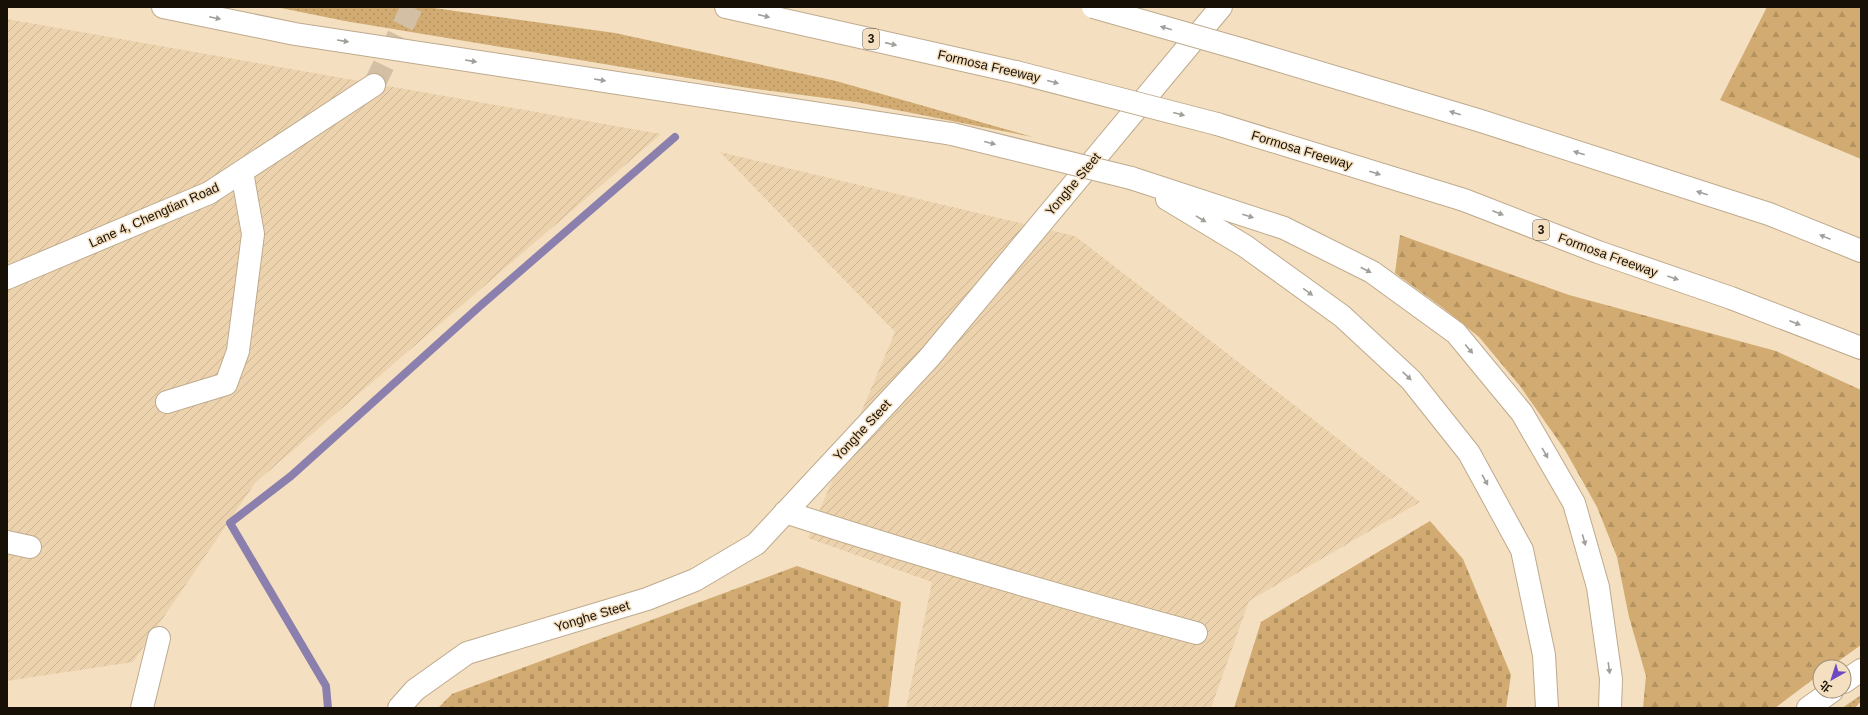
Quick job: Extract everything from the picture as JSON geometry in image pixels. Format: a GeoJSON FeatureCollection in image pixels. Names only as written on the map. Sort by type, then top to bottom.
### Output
{"type":"FeatureCollection","features":[{"type":"Feature","properties":{"kind":"main road"},"geometry":{"type":"LineString","coordinates":[[163,7],[295,34],[952,134],[1131,178],[1284,228],[1372,272],[1456,333],[1522,413],[1574,503],[1598,587],[1611,680],[1610,708]]}},
{"type":"Feature","properties":{"kind":"main road","name":"Formosa Freeway"},"geometry":{"type":"LineString","coordinates":[[726,7],[1016,72],[1217,124],[1464,200],[1598,252],[1731,298],[1861,348]]}},
{"type":"Feature","properties":{"kind":"main road"},"geometry":{"type":"LineString","coordinates":[[1093,7],[1244,50],[1482,121],[1769,214],[1861,251]]}},
{"type":"Feature","properties":{"kind":"main road","name":"Yonghe Steet"},"geometry":{"type":"LineString","coordinates":[[399,708],[415,690],[467,653],[646,599],[694,580],[756,544],[929,358],[1221,7]]}},
{"type":"Feature","properties":{"kind":"main road","name":"Lane 4, Chengtian Road"},"geometry":{"type":"LineString","coordinates":[[7,278],[209,193],[374,85]]}},
{"type":"Feature","properties":{"kind":"main road"},"geometry":{"type":"LineString","coordinates":[[167,402],[226,384],[238,351],[254,234],[242,172]]}},
{"type":"Feature","properties":{"kind":"main road"},"geometry":{"type":"LineString","coordinates":[[1131,178],[1245,246],[1342,316],[1411,380],[1470,453],[1522,550],[1544,655],[1547,708]]}},
{"type":"Feature","properties":{"kind":"main road"},"geometry":{"type":"LineString","coordinates":[[785,512],[866,538],[1077,601],[1196,633]]}},
{"type":"Feature","properties":{"kind":"main road"},"geometry":{"type":"LineString","coordinates":[[7,542],[30,547]]}},
{"type":"Feature","properties":{"kind":"main road"},"geometry":{"type":"LineString","coordinates":[[142,708],[159,638]]}},
{"type":"Feature","properties":{"kind":"main road"},"geometry":{"type":"LineString","coordinates":[[1852,676],[1861,670]]}},
{"type":"Feature","properties":{"kind":"main road"},"geometry":{"type":"LineString","coordinates":[[1808,708],[1821,699]]}},
{"type":"Feature","properties":{"kind":"shaded area"},"geometry":{"type":"Polygon","coordinates":[[[7,19],[661,134],[255,483],[133,662],[7,681],[7,19]]]}},
{"type":"Feature","properties":{"kind":"shaded area"},"geometry":{"type":"Polygon","coordinates":[[[720,152],[1075,236],[1420,502],[1249,601],[1211,708],[906,708],[932,582],[808,538],[895,332],[720,152]]]}},
{"type":"Feature","properties":{"kind":"green space"},"geometry":{"type":"Polygon","coordinates":[[[276,7],[426,7],[615,33],[836,81],[1033,137],[856,102],[748,88],[345,21],[276,7]]]}},
{"type":"Feature","properties":{"kind":"green space"},"geometry":{"type":"Polygon","coordinates":[[[1767,7],[1861,7],[1861,159],[1720,100],[1767,7]]]}},
{"type":"Feature","properties":{"kind":"green space"},"geometry":{"type":"Polygon","coordinates":[[[1400,235],[1569,295],[1776,351],[1861,390],[1861,645],[1841,659],[1812,659],[1812,680],[1775,708],[1643,708],[1646,676],[1629,617],[1617,557],[1597,507],[1565,450],[1520,386],[1479,337],[1443,308],[1395,273],[1400,235]]]}},
{"type":"Feature","properties":{"kind":"green space"},"geometry":{"type":"Polygon","coordinates":[[[1430,521],[1463,559],[1511,675],[1506,708],[1234,708],[1261,622],[1430,521]]]}},
{"type":"Feature","properties":{"kind":"green space"},"geometry":{"type":"Polygon","coordinates":[[[797,566],[901,602],[888,708],[438,708],[452,694],[797,566]]]}},
{"type":"Feature","properties":{"kind":"green space"},"geometry":{"type":"Polygon","coordinates":[[[1861,695],[1861,701],[1855,708],[1842,708],[1861,695]]]}},
{"type":"Feature","properties":{"kind":"waterway"},"geometry":{"type":"LineString","coordinates":[[328,708],[326,686],[230,523],[291,476],[480,306],[675,137]]}},
{"type":"Feature","properties":{"kind":"tunnel"},"geometry":{"type":"LineString","coordinates":[[374,85],[412,7]]}}]}
